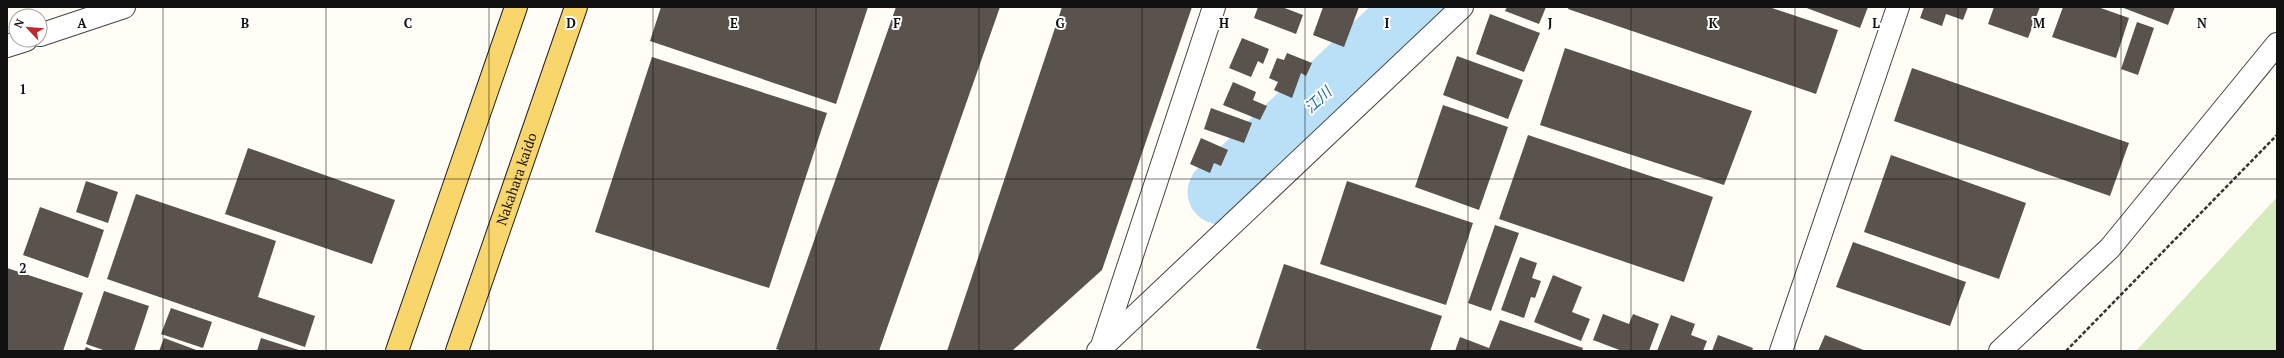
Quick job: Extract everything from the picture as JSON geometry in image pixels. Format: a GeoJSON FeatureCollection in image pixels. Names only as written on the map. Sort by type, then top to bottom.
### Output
{"type":"FeatureCollection","features":[{"type":"Feature","properties":{"kind":"main road"},"geometry":{"type":"LineString","coordinates":[[397,351],[516,7]]}},
{"type":"Feature","properties":{"kind":"main road","name":"Nakahara kaido"},"geometry":{"type":"LineString","coordinates":[[457,351],[576,7]]}},
{"type":"Feature","properties":{"kind":"street"},"geometry":{"type":"LineString","coordinates":[[48,32],[124,7]]}},
{"type":"Feature","properties":{"kind":"street"},"geometry":{"type":"LineString","coordinates":[[1100,350],[1214,7]]}},
{"type":"Feature","properties":{"kind":"street"},"geometry":{"type":"LineString","coordinates":[[1100,350],[1462,7]]}},
{"type":"Feature","properties":{"kind":"street"},"geometry":{"type":"LineString","coordinates":[[1781,351],[1898,7]]}},
{"type":"Feature","properties":{"kind":"street"},"geometry":{"type":"LineString","coordinates":[[2000,351],[2110,248],[2277,44]]}},
{"type":"Feature","properties":{"kind":"path"},"geometry":{"type":"LineString","coordinates":[[2066,351],[2277,135]]}},
{"type":"Feature","properties":{"kind":"green space"},"geometry":{"type":"Polygon","coordinates":[[[2277,197],[2277,351],[2136,351],[2277,197]]]}},
{"type":"Feature","properties":{"kind":"building"},"geometry":{"type":"Polygon","coordinates":[[[661,7],[868,7],[836,104],[650,41],[661,7]]]}},
{"type":"Feature","properties":{"kind":"building"},"geometry":{"type":"Polygon","coordinates":[[[896,7],[1000,7],[879,351],[783,351],[776,349],[896,7]]]}},
{"type":"Feature","properties":{"kind":"building"},"geometry":{"type":"Polygon","coordinates":[[[1062,7],[1192,7],[1102,270],[1012,351],[947,351],[1062,7]]]}},
{"type":"Feature","properties":{"kind":"building"},"geometry":{"type":"Polygon","coordinates":[[[1258,7],[1282,7],[1303,15],[1296,34],[1254,18],[1258,7]]]}},
{"type":"Feature","properties":{"kind":"building"},"geometry":{"type":"Polygon","coordinates":[[[1323,7],[1359,7],[1344,47],[1313,35],[1323,7]]]}},
{"type":"Feature","properties":{"kind":"building"},"geometry":{"type":"Polygon","coordinates":[[[1507,7],[1546,7],[1539,24],[1505,11],[1507,7]]]}},
{"type":"Feature","properties":{"kind":"building"},"geometry":{"type":"Polygon","coordinates":[[[1569,7],[1769,7],[1838,30],[1816,94],[1568,9],[1569,7]]]}},
{"type":"Feature","properties":{"kind":"building"},"geometry":{"type":"Polygon","coordinates":[[[1804,7],[1868,7],[1860,28],[1804,7]]]}},
{"type":"Feature","properties":{"kind":"building"},"geometry":{"type":"Polygon","coordinates":[[[1924,7],[1968,7],[1963,20],[1946,14],[1942,26],[1920,18],[1924,7]]]}},
{"type":"Feature","properties":{"kind":"building"},"geometry":{"type":"Polygon","coordinates":[[[1994,7],[2040,7],[2028,38],[1988,24],[1994,7]]]}},
{"type":"Feature","properties":{"kind":"building"},"geometry":{"type":"Polygon","coordinates":[[[2063,7],[2098,7],[2129,18],[2116,58],[2052,37],[2063,7]]]}},
{"type":"Feature","properties":{"kind":"building"},"geometry":{"type":"Polygon","coordinates":[[[2121,7],[2175,7],[2168,25],[2121,7]]]}},
{"type":"Feature","properties":{"kind":"building"},"geometry":{"type":"Polygon","coordinates":[[[1490,14],[1540,33],[1524,72],[1476,54],[1490,14]]]}},
{"type":"Feature","properties":{"kind":"building"},"geometry":{"type":"Polygon","coordinates":[[[2137,22],[2154,28],[2138,75],[2121,69],[2137,22]]]}},
{"type":"Feature","properties":{"kind":"building"},"geometry":{"type":"Polygon","coordinates":[[[1242,38],[1269,49],[1263,64],[1258,61],[1251,77],[1229,68],[1242,38]]]}},
{"type":"Feature","properties":{"kind":"building"},"geometry":{"type":"Polygon","coordinates":[[[1565,48],[1752,111],[1724,185],[1540,125],[1565,48]]]}},
{"type":"Feature","properties":{"kind":"building"},"geometry":{"type":"Polygon","coordinates":[[[1287,53],[1312,63],[1306,76],[1301,73],[1292,98],[1274,90],[1278,82],[1269,78],[1277,58],[1284,60],[1287,53]]]}},
{"type":"Feature","properties":{"kind":"building"},"geometry":{"type":"Polygon","coordinates":[[[1457,56],[1523,80],[1508,119],[1443,95],[1457,56]]]}},
{"type":"Feature","properties":{"kind":"building"},"geometry":{"type":"Polygon","coordinates":[[[652,57],[827,113],[769,288],[595,232],[652,57]]]}},
{"type":"Feature","properties":{"kind":"building"},"geometry":{"type":"Polygon","coordinates":[[[1912,68],[2129,143],[2110,196],[1894,121],[1912,68]]]}},
{"type":"Feature","properties":{"kind":"building"},"geometry":{"type":"Polygon","coordinates":[[[1233,82],[1256,92],[1253,100],[1267,106],[1260,120],[1223,105],[1233,82]]]}},
{"type":"Feature","properties":{"kind":"building"},"geometry":{"type":"Polygon","coordinates":[[[1443,105],[1508,127],[1479,210],[1415,187],[1443,105]]]}},
{"type":"Feature","properties":{"kind":"building"},"geometry":{"type":"Polygon","coordinates":[[[1211,108],[1252,123],[1244,143],[1204,129],[1211,108]]]}},
{"type":"Feature","properties":{"kind":"building"},"geometry":{"type":"Polygon","coordinates":[[[1528,135],[1713,197],[1684,282],[1499,219],[1528,135]]]}},
{"type":"Feature","properties":{"kind":"building"},"geometry":{"type":"Polygon","coordinates":[[[1201,138],[1228,150],[1221,166],[1214,163],[1210,173],[1190,164],[1201,138]]]}},
{"type":"Feature","properties":{"kind":"building"},"geometry":{"type":"Polygon","coordinates":[[[248,148],[395,200],[372,264],[225,214],[248,148]]]}},
{"type":"Feature","properties":{"kind":"building"},"geometry":{"type":"Polygon","coordinates":[[[1891,155],[2026,203],[1999,279],[1864,232],[1891,155]]]}},
{"type":"Feature","properties":{"kind":"building"},"geometry":{"type":"Polygon","coordinates":[[[86,181],[118,192],[108,223],[76,212],[86,181]]]}},
{"type":"Feature","properties":{"kind":"building"},"geometry":{"type":"Polygon","coordinates":[[[1347,181],[1473,223],[1446,305],[1320,264],[1347,181]]]}},
{"type":"Feature","properties":{"kind":"building"},"geometry":{"type":"Polygon","coordinates":[[[136,194],[276,241],[258,297],[315,316],[305,347],[107,279],[136,194]]]}},
{"type":"Feature","properties":{"kind":"building"},"geometry":{"type":"Polygon","coordinates":[[[40,207],[104,230],[88,278],[23,255],[40,207]]]}},
{"type":"Feature","properties":{"kind":"building"},"geometry":{"type":"Polygon","coordinates":[[[1495,225],[1519,233],[1491,311],[1468,303],[1495,225]]]}},
{"type":"Feature","properties":{"kind":"building"},"geometry":{"type":"Polygon","coordinates":[[[1853,242],[1966,282],[1950,326],[1836,287],[1853,242]]]}},
{"type":"Feature","properties":{"kind":"building"},"geometry":{"type":"Polygon","coordinates":[[[1520,257],[1537,263],[1532,278],[1541,281],[1535,298],[1531,297],[1524,318],[1501,310],[1520,257]]]}},
{"type":"Feature","properties":{"kind":"building"},"geometry":{"type":"Polygon","coordinates":[[[1284,264],[1442,316],[1430,351],[1265,351],[1256,348],[1284,264]]]}},
{"type":"Feature","properties":{"kind":"building"},"geometry":{"type":"Polygon","coordinates":[[[7,268],[83,293],[63,351],[7,351],[7,268]]]}},
{"type":"Feature","properties":{"kind":"building"},"geometry":{"type":"Polygon","coordinates":[[[1553,275],[1582,287],[1572,312],[1590,319],[1581,341],[1534,322],[1553,275]]]}},
{"type":"Feature","properties":{"kind":"building"},"geometry":{"type":"Polygon","coordinates":[[[104,291],[149,306],[134,351],[106,351],[86,344],[104,291]]]}},
{"type":"Feature","properties":{"kind":"building"},"geometry":{"type":"Polygon","coordinates":[[[171,308],[212,322],[203,348],[161,334],[171,308]]]}},
{"type":"Feature","properties":{"kind":"building"},"geometry":{"type":"Polygon","coordinates":[[[1603,314],[1629,324],[1633,314],[1659,324],[1649,351],[1622,351],[1593,340],[1603,314]]]}},
{"type":"Feature","properties":{"kind":"building"},"geometry":{"type":"Polygon","coordinates":[[[1671,315],[1695,324],[1691,335],[1707,341],[1703,351],[1657,351],[1671,315]]]}},
{"type":"Feature","properties":{"kind":"building"},"geometry":{"type":"Polygon","coordinates":[[[1500,320],[1583,348],[1582,351],[1455,351],[1460,337],[1489,348],[1500,320]]]}},
{"type":"Feature","properties":{"kind":"building"},"geometry":{"type":"Polygon","coordinates":[[[1718,335],[1753,348],[1752,351],[1712,351],[1718,335]]]}},
{"type":"Feature","properties":{"kind":"building"},"geometry":{"type":"Polygon","coordinates":[[[1825,335],[1866,351],[1818,351],[1825,335]]]}},
{"type":"Feature","properties":{"kind":"building"},"geometry":{"type":"Polygon","coordinates":[[[164,338],[199,351],[159,351],[164,338]]]}},
{"type":"Feature","properties":{"kind":"building"},"geometry":{"type":"Polygon","coordinates":[[[261,338],[302,351],[257,351],[261,338]]]}},
{"type":"Feature","properties":{"kind":"building"},"geometry":{"type":"Polygon","coordinates":[[[86,347],[95,351],[84,351],[86,347]]]}},
{"type":"Feature","properties":{"kind":"waterway","name":"江川"},"geometry":{"type":"LineString","coordinates":[[1220,192],[1417,7]]}}]}
